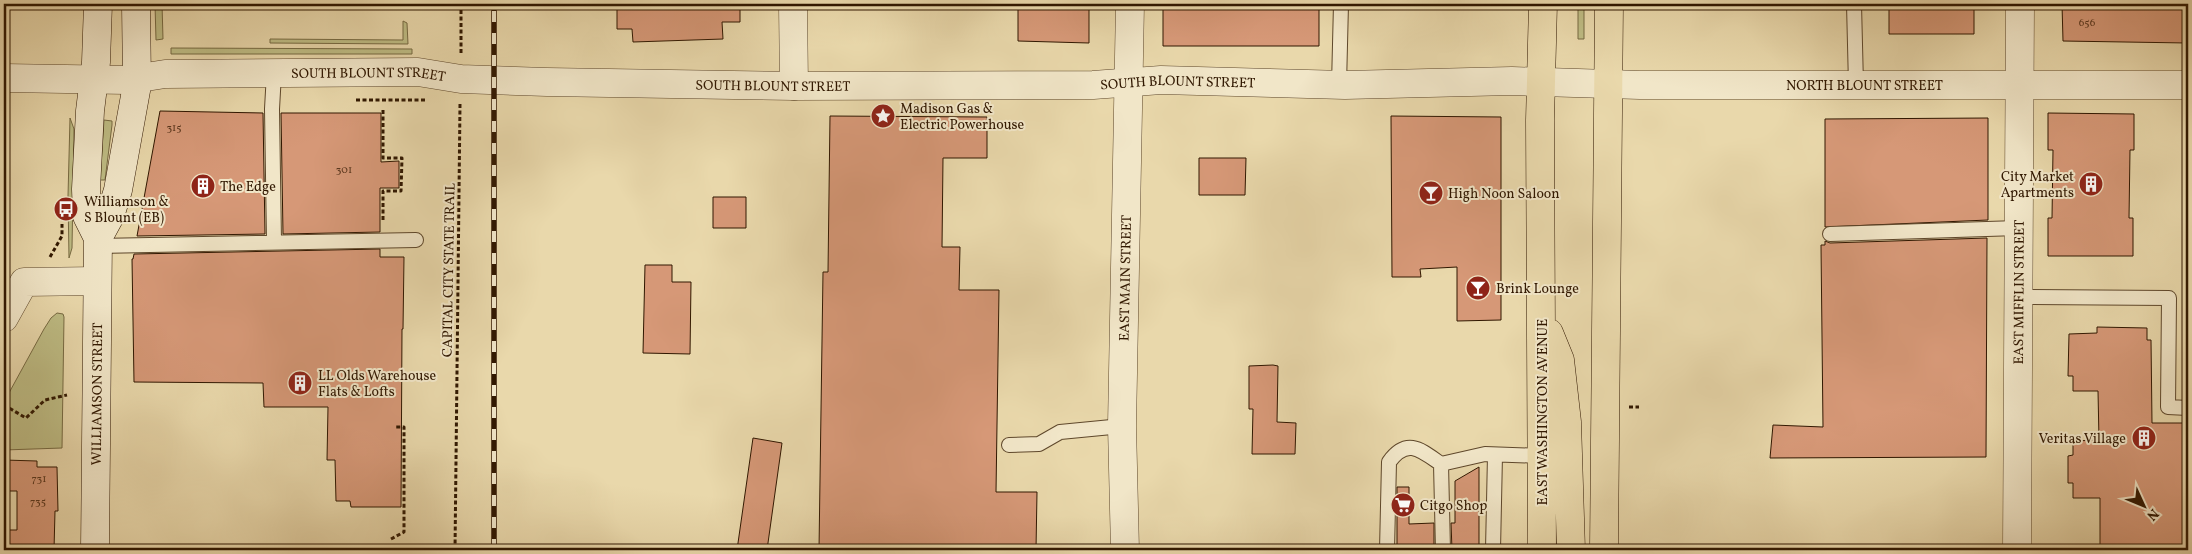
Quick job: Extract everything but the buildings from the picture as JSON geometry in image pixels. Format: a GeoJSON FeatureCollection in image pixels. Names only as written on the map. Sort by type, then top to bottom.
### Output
{"type":"FeatureCollection","features":[{"type":"Feature","properties":{"kind":"main road","name":"EAST WASHINGTON AVENUE"},"geometry":{"type":"LineString","coordinates":[[1542,550],[1540,120],[1543,4]]}},
{"type":"Feature","properties":{"kind":"main road"},"geometry":{"type":"LineString","coordinates":[[1604,550],[1610,84],[1609,4]]}},
{"type":"Feature","properties":{"kind":"main road"},"geometry":{"type":"LineString","coordinates":[[1541,316],[1560,360],[1567,422],[1571,550]]}},
{"type":"Feature","properties":{"kind":"street","name":"WILLIAMSON STREET"},"geometry":{"type":"LineString","coordinates":[[98,4],[95,80],[90,111],[87,216],[98,242]]}},
{"type":"Feature","properties":{"kind":"street","name":"WILLIAMSON STREET"},"geometry":{"type":"LineString","coordinates":[[95,550],[98,242],[110,216],[118,190],[137,78],[136,4]]}},
{"type":"Feature","properties":{"kind":"street"},"geometry":{"type":"LineString","coordinates":[[793,4],[794,86]]}},
{"type":"Feature","properties":{"kind":"street","name":"EAST MAIN STREET"},"geometry":{"type":"LineString","coordinates":[[1125,550],[1122,426],[1130,4]]}},
{"type":"Feature","properties":{"kind":"street","name":"EAST MIFFLIN STREET"},"geometry":{"type":"LineString","coordinates":[[2017,550],[2020,4]]}},
{"type":"Feature","properties":{"kind":"street","name":"SOUTH BLOUNT STREET"},"geometry":{"type":"LineString","coordinates":[[4,78],[95,80],[137,78],[165,74],[425,73],[461,79],[794,86],[1130,83],[1169,80],[1339,85],[1542,82]]}},
{"type":"Feature","properties":{"kind":"street","name":"NORTH BLOUNT STREET"},"geometry":{"type":"LineString","coordinates":[[1542,82],[1610,84],[2188,85]]}},
{"type":"Feature","properties":{"kind":"street"},"geometry":{"type":"LineString","coordinates":[[4,318],[24,282],[97,281]]}},
{"type":"Feature","properties":{"kind":"lane"},"geometry":{"type":"LineString","coordinates":[[1339,85],[1341,4]]}},
{"type":"Feature","properties":{"kind":"lane"},"geometry":{"type":"LineString","coordinates":[[1854,4],[1856,84]]}},
{"type":"Feature","properties":{"kind":"lane"},"geometry":{"type":"LineString","coordinates":[[274,73],[272,109],[274,242]]}},
{"type":"Feature","properties":{"kind":"lane"},"geometry":{"type":"LineString","coordinates":[[1830,234],[2018,228]]}},
{"type":"Feature","properties":{"kind":"lane"},"geometry":{"type":"LineString","coordinates":[[98,242],[416,240]]}},
{"type":"Feature","properties":{"kind":"lane"},"geometry":{"type":"LineString","coordinates":[[2018,297],[2169,298],[2168,407],[2188,408]]}},
{"type":"Feature","properties":{"kind":"lane"},"geometry":{"type":"LineString","coordinates":[[1009,445],[1039,444],[1060,432],[1122,426]]}},
{"type":"Feature","properties":{"kind":"lane"},"geometry":{"type":"LineString","coordinates":[[1387,550],[1390,462],[1404,448],[1415,448],[1441,464],[1485,454],[1542,456]]}},
{"type":"Feature","properties":{"kind":"lane"},"geometry":{"type":"LineString","coordinates":[[1494,455],[1494,550]]}},
{"type":"Feature","properties":{"kind":"lane"},"geometry":{"type":"LineString","coordinates":[[1441,464],[1443,550]]}},
{"type":"Feature","properties":{"kind":"path"},"geometry":{"type":"LineString","coordinates":[[461,4],[461,49]]}},
{"type":"Feature","properties":{"kind":"path"},"geometry":{"type":"LineString","coordinates":[[383,109],[383,158],[402,158],[401,191],[382,191],[381,206],[383,220]]}},
{"type":"Feature","properties":{"kind":"path","name":"CAPITAL CITY STATE TRAIL"},"geometry":{"type":"LineString","coordinates":[[455,550],[461,110]]}},
{"type":"Feature","properties":{"kind":"path"},"geometry":{"type":"LineString","coordinates":[[4,405],[26,418],[45,400],[67,395]]}},
{"type":"Feature","properties":{"kind":"path"},"geometry":{"type":"LineString","coordinates":[[391,539],[404,532],[404,427],[396,427]]}},
{"type":"Feature","properties":{"kind":"shaded area"},"geometry":{"type":"Polygon","coordinates":[[[155,4],[162,4],[163,39],[156,40],[155,4]]]}},
{"type":"Feature","properties":{"kind":"shaded area"},"geometry":{"type":"Polygon","coordinates":[[[1578,4],[1584,4],[1584,39],[1578,39],[1578,4]]]}},
{"type":"Feature","properties":{"kind":"shaded area"},"geometry":{"type":"Polygon","coordinates":[[[403,21],[407,23],[408,44],[270,43],[270,39],[403,40],[403,21]]]}},
{"type":"Feature","properties":{"kind":"shaded area"},"geometry":{"type":"Polygon","coordinates":[[[171,48],[412,49],[412,54],[171,54],[171,48]]]}},
{"type":"Feature","properties":{"kind":"shaded area"},"geometry":{"type":"Polygon","coordinates":[[[70,118],[74,129],[72,248],[69,258],[68,196],[70,118]]]}},
{"type":"Feature","properties":{"kind":"shaded area"},"geometry":{"type":"Polygon","coordinates":[[[104,120],[112,121],[112,125],[105,180],[100,180],[104,120]]]}},
{"type":"Feature","properties":{"kind":"shaded area"},"geometry":{"type":"Polygon","coordinates":[[[57,313],[63,314],[64,317],[62,448],[4,450],[4,402],[44,329],[51,318],[57,313]]]}},
{"type":"Feature","properties":{"kind":"railway"},"geometry":{"type":"LineString","coordinates":[[494,4],[494,550]]}},
{"type":"Feature","properties":{"kind":"place","name":"Madison Gas & Electric Powerhouse"},"geometry":{"type":"Point","coordinates":[883,116]}},
{"type":"Feature","properties":{"kind":"place","name":"City Market Apartments"},"geometry":{"type":"Point","coordinates":[2091,184]}},
{"type":"Feature","properties":{"kind":"place","name":"The Edge"},"geometry":{"type":"Point","coordinates":[203,186]}},
{"type":"Feature","properties":{"kind":"place","name":"High Noon Saloon"},"geometry":{"type":"Point","coordinates":[1431,193]}},
{"type":"Feature","properties":{"kind":"place","name":"Williamson & S Blount (EB)"},"geometry":{"type":"Point","coordinates":[66,209]}},
{"type":"Feature","properties":{"kind":"place","name":"Brink Lounge"},"geometry":{"type":"Point","coordinates":[1478,288]}},
{"type":"Feature","properties":{"kind":"place","name":"LL Olds Warehouse Flats & Lofts"},"geometry":{"type":"Point","coordinates":[300,383]}},
{"type":"Feature","properties":{"kind":"place","name":"Veritas Village"},"geometry":{"type":"Point","coordinates":[2144,438]}},
{"type":"Feature","properties":{"kind":"place","name":"Citgo Shop"},"geometry":{"type":"Point","coordinates":[1403,505]}}]}
